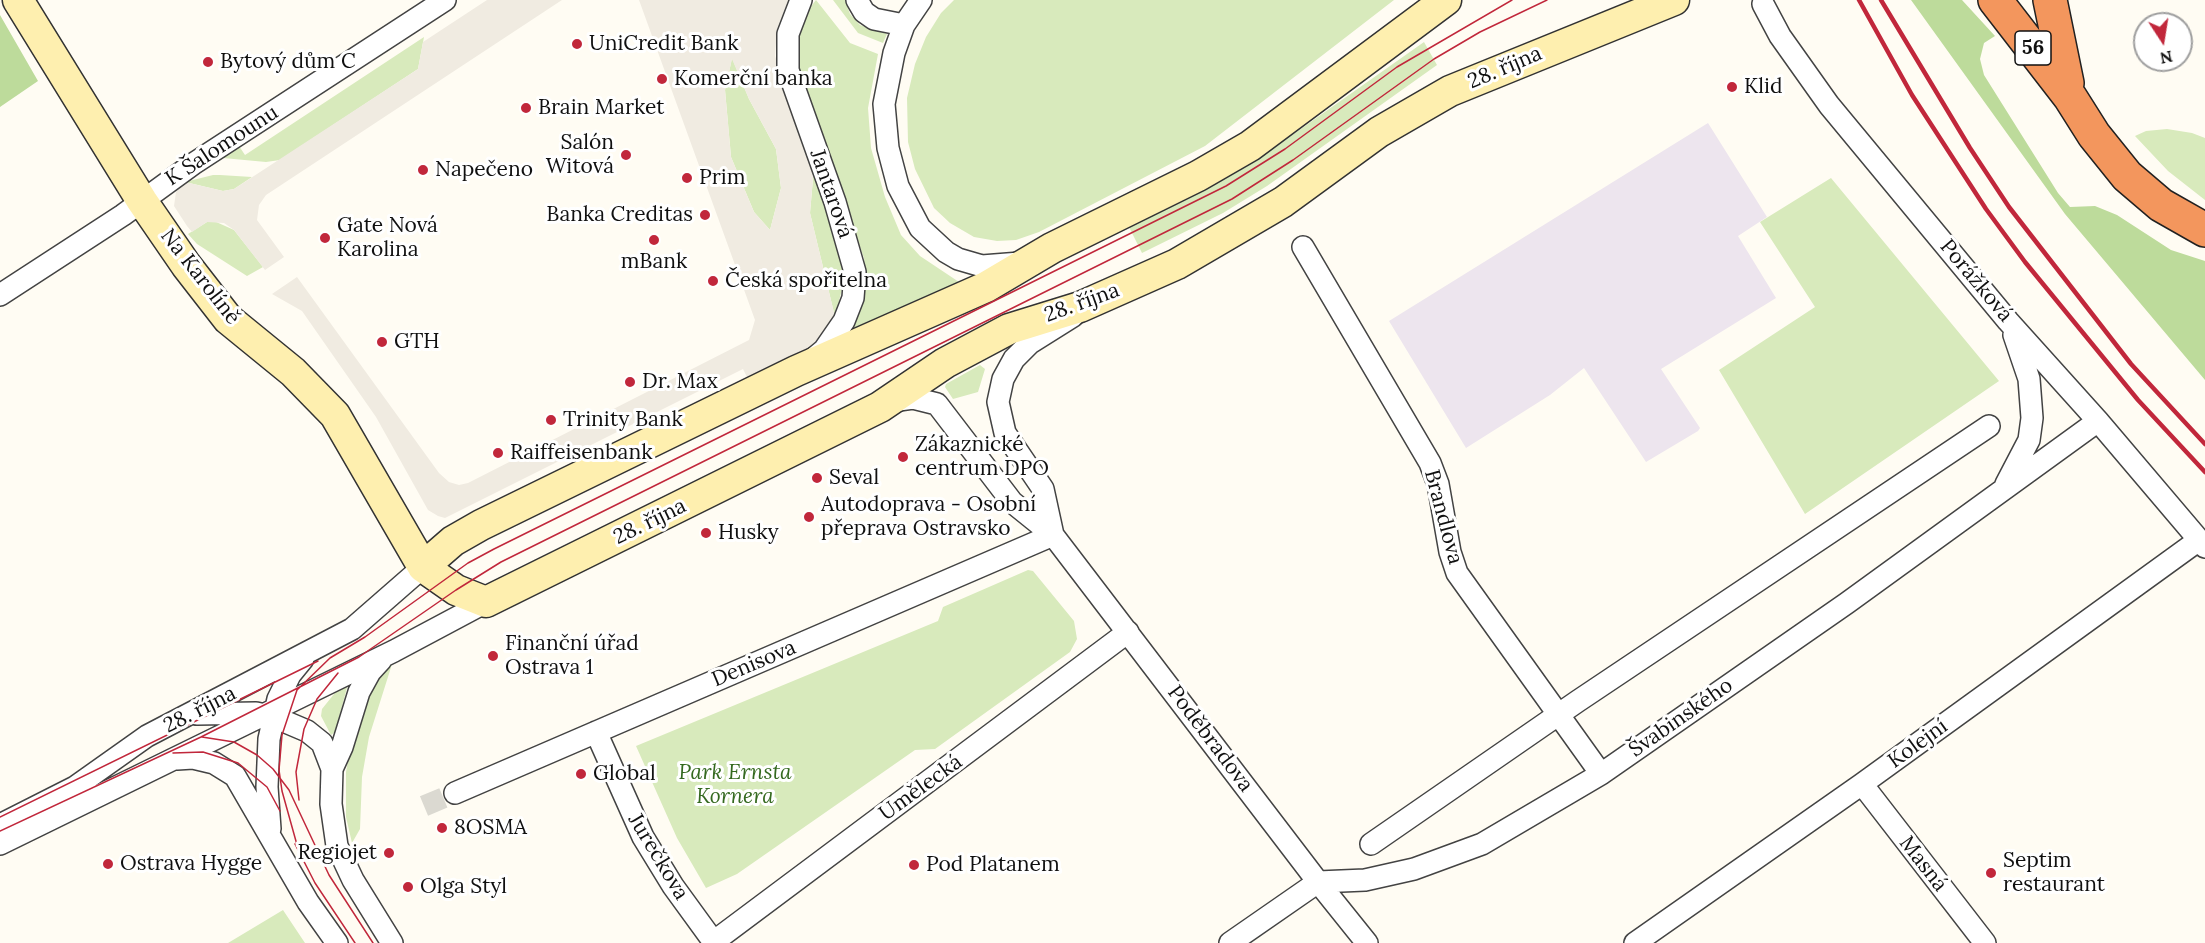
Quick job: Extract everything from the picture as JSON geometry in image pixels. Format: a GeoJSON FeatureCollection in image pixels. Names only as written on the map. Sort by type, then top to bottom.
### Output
{"type":"FeatureCollection","features":[{"type":"Feature","properties":{"kind":"highway","name":"56"},"geometry":{"type":"LineString","coordinates":[[1995,0],[2070,97],[2106,151],[2140,188],[2176,215],[2205,230]]}},
{"type":"Feature","properties":{"kind":"highway","name":"56"},"geometry":{"type":"LineString","coordinates":[[2050,0],[2070,97]]}},
{"type":"Feature","properties":{"kind":"street","name":"Na Karolíně"},"geometry":{"type":"LineString","coordinates":[[18,0],[142,201],[186,265],[228,319],[293,372],[335,415],[423,567]]}},
{"type":"Feature","properties":{"kind":"street","name":"K Šalomounu"},"geometry":{"type":"LineString","coordinates":[[0,295],[142,201],[193,164],[445,0]]}},
{"type":"Feature","properties":{"kind":"street","name":"Jantarová"},"geometry":{"type":"LineString","coordinates":[[796,371],[824,350],[838,332],[850,309],[855,285],[852,255],[788,70],[788,34],[801,0]]}},
{"type":"Feature","properties":{"kind":"street"},"geometry":{"type":"LineString","coordinates":[[856,0],[864,12],[874,19],[904,25]]}},
{"type":"Feature","properties":{"kind":"street"},"geometry":{"type":"LineString","coordinates":[[921,0],[904,25],[890,68],[884,119],[894,174],[915,222],[946,252],[974,264],[1009,266],[1052,248]]}},
{"type":"Feature","properties":{"kind":"street","name":"28. října"},"geometry":{"type":"LineString","coordinates":[[0,825],[75,787],[147,736],[360,624],[453,541],[481,525],[796,371],[986,286],[1052,248],[1168,192],[1250,147],[1412,22],[1446,0]]}},
{"type":"Feature","properties":{"kind":"street","name":"28. října"},"geometry":{"type":"LineString","coordinates":[[394,651],[486,602],[890,402],[945,363],[1009,329],[1092,302],[1177,264],[1283,202],[1378,132],[1450,91],[1674,0]]}},
{"type":"Feature","properties":{"kind":"street","name":"Porážková"},"geometry":{"type":"LineString","coordinates":[[1763,4],[1780,36],[1829,105],[2008,321],[2098,421],[2202,544]]}},
{"type":"Feature","properties":{"kind":"street","name":"Brandlova"},"geometry":{"type":"LineString","coordinates":[[1303,247],[1430,462],[1438,484],[1450,552],[1457,573],[1601,774]]}},
{"type":"Feature","properties":{"kind":"street","name":"Poděbradova"},"geometry":{"type":"LineString","coordinates":[[1053,535],[1043,489],[1005,433],[999,412],[999,393],[1007,369],[1022,350],[1092,302]]}},
{"type":"Feature","properties":{"kind":"street"},"geometry":{"type":"LineString","coordinates":[[2001,492],[2025,449],[2032,415],[2030,379],[2008,321]]}},
{"type":"Feature","properties":{"kind":"street","name":"Poděbradova"},"geometry":{"type":"LineString","coordinates":[[890,402],[913,398],[937,404],[1012,502],[1053,535],[1367,943]]}},
{"type":"Feature","properties":{"kind":"street","name":"Švabinského"},"geometry":{"type":"LineString","coordinates":[[1318,882],[1365,880],[1414,868],[1482,844],[1601,774],[2098,421]]}},
{"type":"Feature","properties":{"kind":"street"},"geometry":{"type":"LineString","coordinates":[[1371,844],[1559,714],[1989,426]]}},
{"type":"Feature","properties":{"kind":"street","name":"Denisova"},"geometry":{"type":"LineString","coordinates":[[455,793],[1053,535]]}},
{"type":"Feature","properties":{"kind":"street","name":"Kolejní"},"geometry":{"type":"LineString","coordinates":[[1635,943],[2202,544]]}},
{"type":"Feature","properties":{"kind":"street"},"geometry":{"type":"LineString","coordinates":[[423,567],[450,586],[486,602]]}},
{"type":"Feature","properties":{"kind":"street","name":"Umělecká"},"geometry":{"type":"LineString","coordinates":[[713,942],[1128,632]]}},
{"type":"Feature","properties":{"kind":"street"},"geometry":{"type":"LineString","coordinates":[[275,843],[268,816],[267,787],[271,713],[294,668],[312,651]]}},
{"type":"Feature","properties":{"kind":"street"},"geometry":{"type":"LineString","coordinates":[[0,844],[394,651]]}},
{"type":"Feature","properties":{"kind":"street"},"geometry":{"type":"LineString","coordinates":[[332,769],[342,747],[353,706],[363,683],[380,661],[394,651]]}},
{"type":"Feature","properties":{"kind":"street"},"geometry":{"type":"LineString","coordinates":[[191,714],[271,713],[315,736],[328,751],[332,769],[331,804],[337,846],[353,880],[392,943]]}},
{"type":"Feature","properties":{"kind":"street","name":"Jurečkova"},"geometry":{"type":"LineString","coordinates":[[596,732],[643,837],[673,886],[713,942]]}},
{"type":"Feature","properties":{"kind":"street"},"geometry":{"type":"LineString","coordinates":[[173,760],[193,758],[207,761],[230,771],[305,896],[337,943]]}},
{"type":"Feature","properties":{"kind":"street","name":"Masná"},"geometry":{"type":"LineString","coordinates":[[1862,784],[1979,935]]}},
{"type":"Feature","properties":{"kind":"street"},"geometry":{"type":"LineString","coordinates":[[1230,943],[1318,882]]}},
{"type":"Feature","properties":{"kind":"shaded area"},"geometry":{"type":"Polygon","coordinates":[[[487,0],[562,0],[266,195],[259,205],[257,220],[284,257],[265,270],[234,230],[224,223],[207,222],[192,232],[187,226],[174,206],[176,192],[182,184],[185,182],[223,191],[234,189],[418,69],[423,42],[487,0]]]}},
{"type":"Feature","properties":{"kind":"shaded area"},"geometry":{"type":"Polygon","coordinates":[[[639,0],[788,0],[777,29],[775,56],[814,167],[810,213],[835,317],[816,345],[750,383],[743,369],[445,518],[428,510],[376,417],[302,311],[272,294],[297,277],[439,473],[449,482],[459,485],[468,483],[749,340],[755,320],[639,0]],[[732,59],[725,90],[731,157],[754,212],[770,230],[781,188],[776,149],[749,99],[732,59]]]}},
{"type":"Feature","properties":{"kind":"shaded area"},"geometry":{"type":"Polygon","coordinates":[[[1708,123],[1767,217],[1738,236],[1776,298],[1661,369],[1700,428],[1698,431],[1646,462],[1584,368],[1550,395],[1466,448],[1389,321],[1708,123]]]}},
{"type":"Feature","properties":{"kind":"green space"},"geometry":{"type":"Polygon","coordinates":[[[816,0],[850,43],[878,54],[868,108],[871,148],[885,197],[901,235],[920,256],[962,284],[856,335],[849,331],[866,287],[864,258],[799,79],[796,49],[800,29],[806,13],[816,0]]]}},
{"type":"Feature","properties":{"kind":"green space"},"geometry":{"type":"Polygon","coordinates":[[[833,0],[845,0],[850,14],[860,25],[887,34],[883,43],[858,33],[833,0]]]}},
{"type":"Feature","properties":{"kind":"green space"},"geometry":{"type":"Polygon","coordinates":[[[954,0],[1394,0],[1205,146],[1039,232],[1016,240],[997,241],[974,237],[950,223],[934,208],[915,169],[908,142],[907,98],[915,64],[926,37],[941,13],[954,0]]]}},
{"type":"Feature","properties":{"kind":"green space"},"geometry":{"type":"Polygon","coordinates":[[[1911,0],[1962,0],[1995,36],[1984,43],[1980,59],[1984,75],[2058,193],[2070,207],[2095,206],[2117,215],[2171,250],[2205,261],[2205,380],[2065,214],[1911,0]]]}},
{"type":"Feature","properties":{"kind":"green space"},"geometry":{"type":"Polygon","coordinates":[[[0,15],[38,81],[0,107],[0,15]]]}},
{"type":"Feature","properties":{"kind":"green space"},"geometry":{"type":"Polygon","coordinates":[[[424,37],[418,69],[280,160],[266,162],[223,158],[239,146],[245,155],[424,37]]]}},
{"type":"Feature","properties":{"kind":"green space"},"geometry":{"type":"Polygon","coordinates":[[[1424,42],[1437,65],[1267,186],[1223,213],[1142,253],[1129,227],[1192,197],[1261,157],[1424,42]]]}},
{"type":"Feature","properties":{"kind":"green space"},"geometry":{"type":"Polygon","coordinates":[[[732,58],[749,99],[776,149],[781,188],[770,230],[754,212],[731,157],[725,90],[732,58]]]}},
{"type":"Feature","properties":{"kind":"green space"},"geometry":{"type":"Polygon","coordinates":[[[2167,129],[2192,133],[2205,138],[2205,200],[2168,171],[2135,136],[2146,131],[2167,129]]]}},
{"type":"Feature","properties":{"kind":"green space"},"geometry":{"type":"Polygon","coordinates":[[[814,167],[840,243],[846,273],[835,317],[810,213],[814,167]]]}},
{"type":"Feature","properties":{"kind":"green space"},"geometry":{"type":"Polygon","coordinates":[[[213,175],[252,177],[234,189],[223,191],[185,182],[213,175]]]}},
{"type":"Feature","properties":{"kind":"green space"},"geometry":{"type":"Polygon","coordinates":[[[1831,178],[1999,381],[1805,514],[1719,370],[1815,307],[1760,222],[1831,178]]]}},
{"type":"Feature","properties":{"kind":"green space"},"geometry":{"type":"Polygon","coordinates":[[[214,221],[234,230],[263,267],[247,276],[197,244],[188,234],[207,222],[214,221]]]}},
{"type":"Feature","properties":{"kind":"green space"},"geometry":{"type":"Polygon","coordinates":[[[980,365],[985,369],[978,392],[953,399],[945,387],[946,384],[980,365]]]}},
{"type":"Feature","properties":{"kind":"green space","name":"Park Ernsta Kornera"},"geometry":{"type":"Polygon","coordinates":[[[1028,570],[1033,571],[1074,621],[1077,639],[1070,652],[935,749],[915,750],[737,874],[706,888],[677,838],[636,746],[938,621],[943,607],[1028,570]]]}},
{"type":"Feature","properties":{"kind":"green space"},"geometry":{"type":"Polygon","coordinates":[[[393,661],[369,737],[362,777],[360,829],[352,843],[346,817],[346,772],[351,742],[369,688],[393,661]]]}},
{"type":"Feature","properties":{"kind":"green space"},"geometry":{"type":"Polygon","coordinates":[[[348,684],[335,732],[331,735],[321,716],[322,709],[338,689],[348,684]]]}},
{"type":"Feature","properties":{"kind":"green space"},"geometry":{"type":"Polygon","coordinates":[[[283,910],[305,943],[228,943],[283,910]]]}},
{"type":"Feature","properties":{"kind":"tunnel"},"geometry":{"type":"LineString","coordinates":[[424,806],[455,793]]}},
{"type":"Feature","properties":{"kind":"tram line"},"geometry":{"type":"LineString","coordinates":[[299,852],[282,791],[279,770],[282,735],[297,690],[330,658],[365,637],[468,563],[494,549],[1226,186],[1285,149],[1397,67],[1512,0]]}},
{"type":"Feature","properties":{"kind":"tram line"},"geometry":{"type":"LineString","coordinates":[[0,831],[201,737],[359,657],[501,562],[1232,199],[1293,160],[1434,59],[1480,32],[1547,0]]}},
{"type":"Feature","properties":{"kind":"tram line"},"geometry":{"type":"LineString","coordinates":[[0,817],[318,661]]}},
{"type":"Feature","properties":{"kind":"tram line"},"geometry":{"type":"LineString","coordinates":[[299,800],[296,772],[304,729],[317,699],[338,673]]}},
{"type":"Feature","properties":{"kind":"tram line"},"geometry":{"type":"LineString","coordinates":[[202,737],[234,742],[257,755],[273,769],[289,790],[329,875],[373,943]]}},
{"type":"Feature","properties":{"kind":"tram line"},"geometry":{"type":"LineString","coordinates":[[173,753],[203,752],[238,763],[267,787],[280,811]]}},
{"type":"Feature","properties":{"kind":"tram line"},"geometry":{"type":"LineString","coordinates":[[295,844],[315,883],[355,943]]}},
{"type":"Feature","properties":{"kind":"railway"},"geometry":{"type":"LineString","coordinates":[[1859,0],[1912,95],[1986,209],[2025,262],[2138,400],[2205,472]]}},
{"type":"Feature","properties":{"kind":"railway"},"geometry":{"type":"LineString","coordinates":[[1881,0],[1970,148],[2009,207],[2131,364],[2205,444]]}},
{"type":"Feature","properties":{"kind":"place","name":"UniCredit Bank"},"geometry":{"type":"Point","coordinates":[577,44]}},
{"type":"Feature","properties":{"kind":"place","name":"Bytový dům C"},"geometry":{"type":"Point","coordinates":[208,62]}},
{"type":"Feature","properties":{"kind":"place","name":"Komerční banka"},"geometry":{"type":"Point","coordinates":[662,79]}},
{"type":"Feature","properties":{"kind":"place","name":"Klid"},"geometry":{"type":"Point","coordinates":[1732,87]}},
{"type":"Feature","properties":{"kind":"place","name":"Brain Market"},"geometry":{"type":"Point","coordinates":[526,108]}},
{"type":"Feature","properties":{"kind":"place","name":"Salón Witová"},"geometry":{"type":"Point","coordinates":[626,155]}},
{"type":"Feature","properties":{"kind":"place","name":"Napečeno"},"geometry":{"type":"Point","coordinates":[423,170]}},
{"type":"Feature","properties":{"kind":"place","name":"Prim"},"geometry":{"type":"Point","coordinates":[687,178]}},
{"type":"Feature","properties":{"kind":"place","name":"Banka Creditas"},"geometry":{"type":"Point","coordinates":[705,215]}},
{"type":"Feature","properties":{"kind":"place","name":"Gate Nová Karolina"},"geometry":{"type":"Point","coordinates":[325,238]}},
{"type":"Feature","properties":{"kind":"place","name":"mBank"},"geometry":{"type":"Point","coordinates":[654,240]}},
{"type":"Feature","properties":{"kind":"place","name":"Česká spořitelna"},"geometry":{"type":"Point","coordinates":[713,281]}},
{"type":"Feature","properties":{"kind":"place","name":"GTH"},"geometry":{"type":"Point","coordinates":[382,342]}},
{"type":"Feature","properties":{"kind":"place","name":"Dr. Max"},"geometry":{"type":"Point","coordinates":[630,382]}},
{"type":"Feature","properties":{"kind":"place","name":"Trinity Bank"},"geometry":{"type":"Point","coordinates":[551,420]}},
{"type":"Feature","properties":{"kind":"place","name":"Raiffeisenbank"},"geometry":{"type":"Point","coordinates":[498,453]}},
{"type":"Feature","properties":{"kind":"place","name":"Zákaznické centrum DPO"},"geometry":{"type":"Point","coordinates":[903,457]}},
{"type":"Feature","properties":{"kind":"place","name":"Seval"},"geometry":{"type":"Point","coordinates":[817,478]}},
{"type":"Feature","properties":{"kind":"place","name":"Autodoprava - Osobní přeprava Ostravsko"},"geometry":{"type":"Point","coordinates":[809,517]}},
{"type":"Feature","properties":{"kind":"place","name":"Husky"},"geometry":{"type":"Point","coordinates":[706,533]}},
{"type":"Feature","properties":{"kind":"place","name":"Finanční úřad Ostrava 1"},"geometry":{"type":"Point","coordinates":[493,656]}},
{"type":"Feature","properties":{"kind":"place","name":"Global"},"geometry":{"type":"Point","coordinates":[581,774]}},
{"type":"Feature","properties":{"kind":"place","name":"8OSMA"},"geometry":{"type":"Point","coordinates":[442,828]}},
{"type":"Feature","properties":{"kind":"place","name":"Regiojet"},"geometry":{"type":"Point","coordinates":[389,853]}},
{"type":"Feature","properties":{"kind":"place","name":"Ostrava Hygge"},"geometry":{"type":"Point","coordinates":[108,864]}},
{"type":"Feature","properties":{"kind":"place","name":"Pod Platanem"},"geometry":{"type":"Point","coordinates":[914,865]}},
{"type":"Feature","properties":{"kind":"place","name":"Septim restaurant"},"geometry":{"type":"Point","coordinates":[1991,873]}},
{"type":"Feature","properties":{"kind":"place","name":"Olga Styl"},"geometry":{"type":"Point","coordinates":[408,887]}}]}
